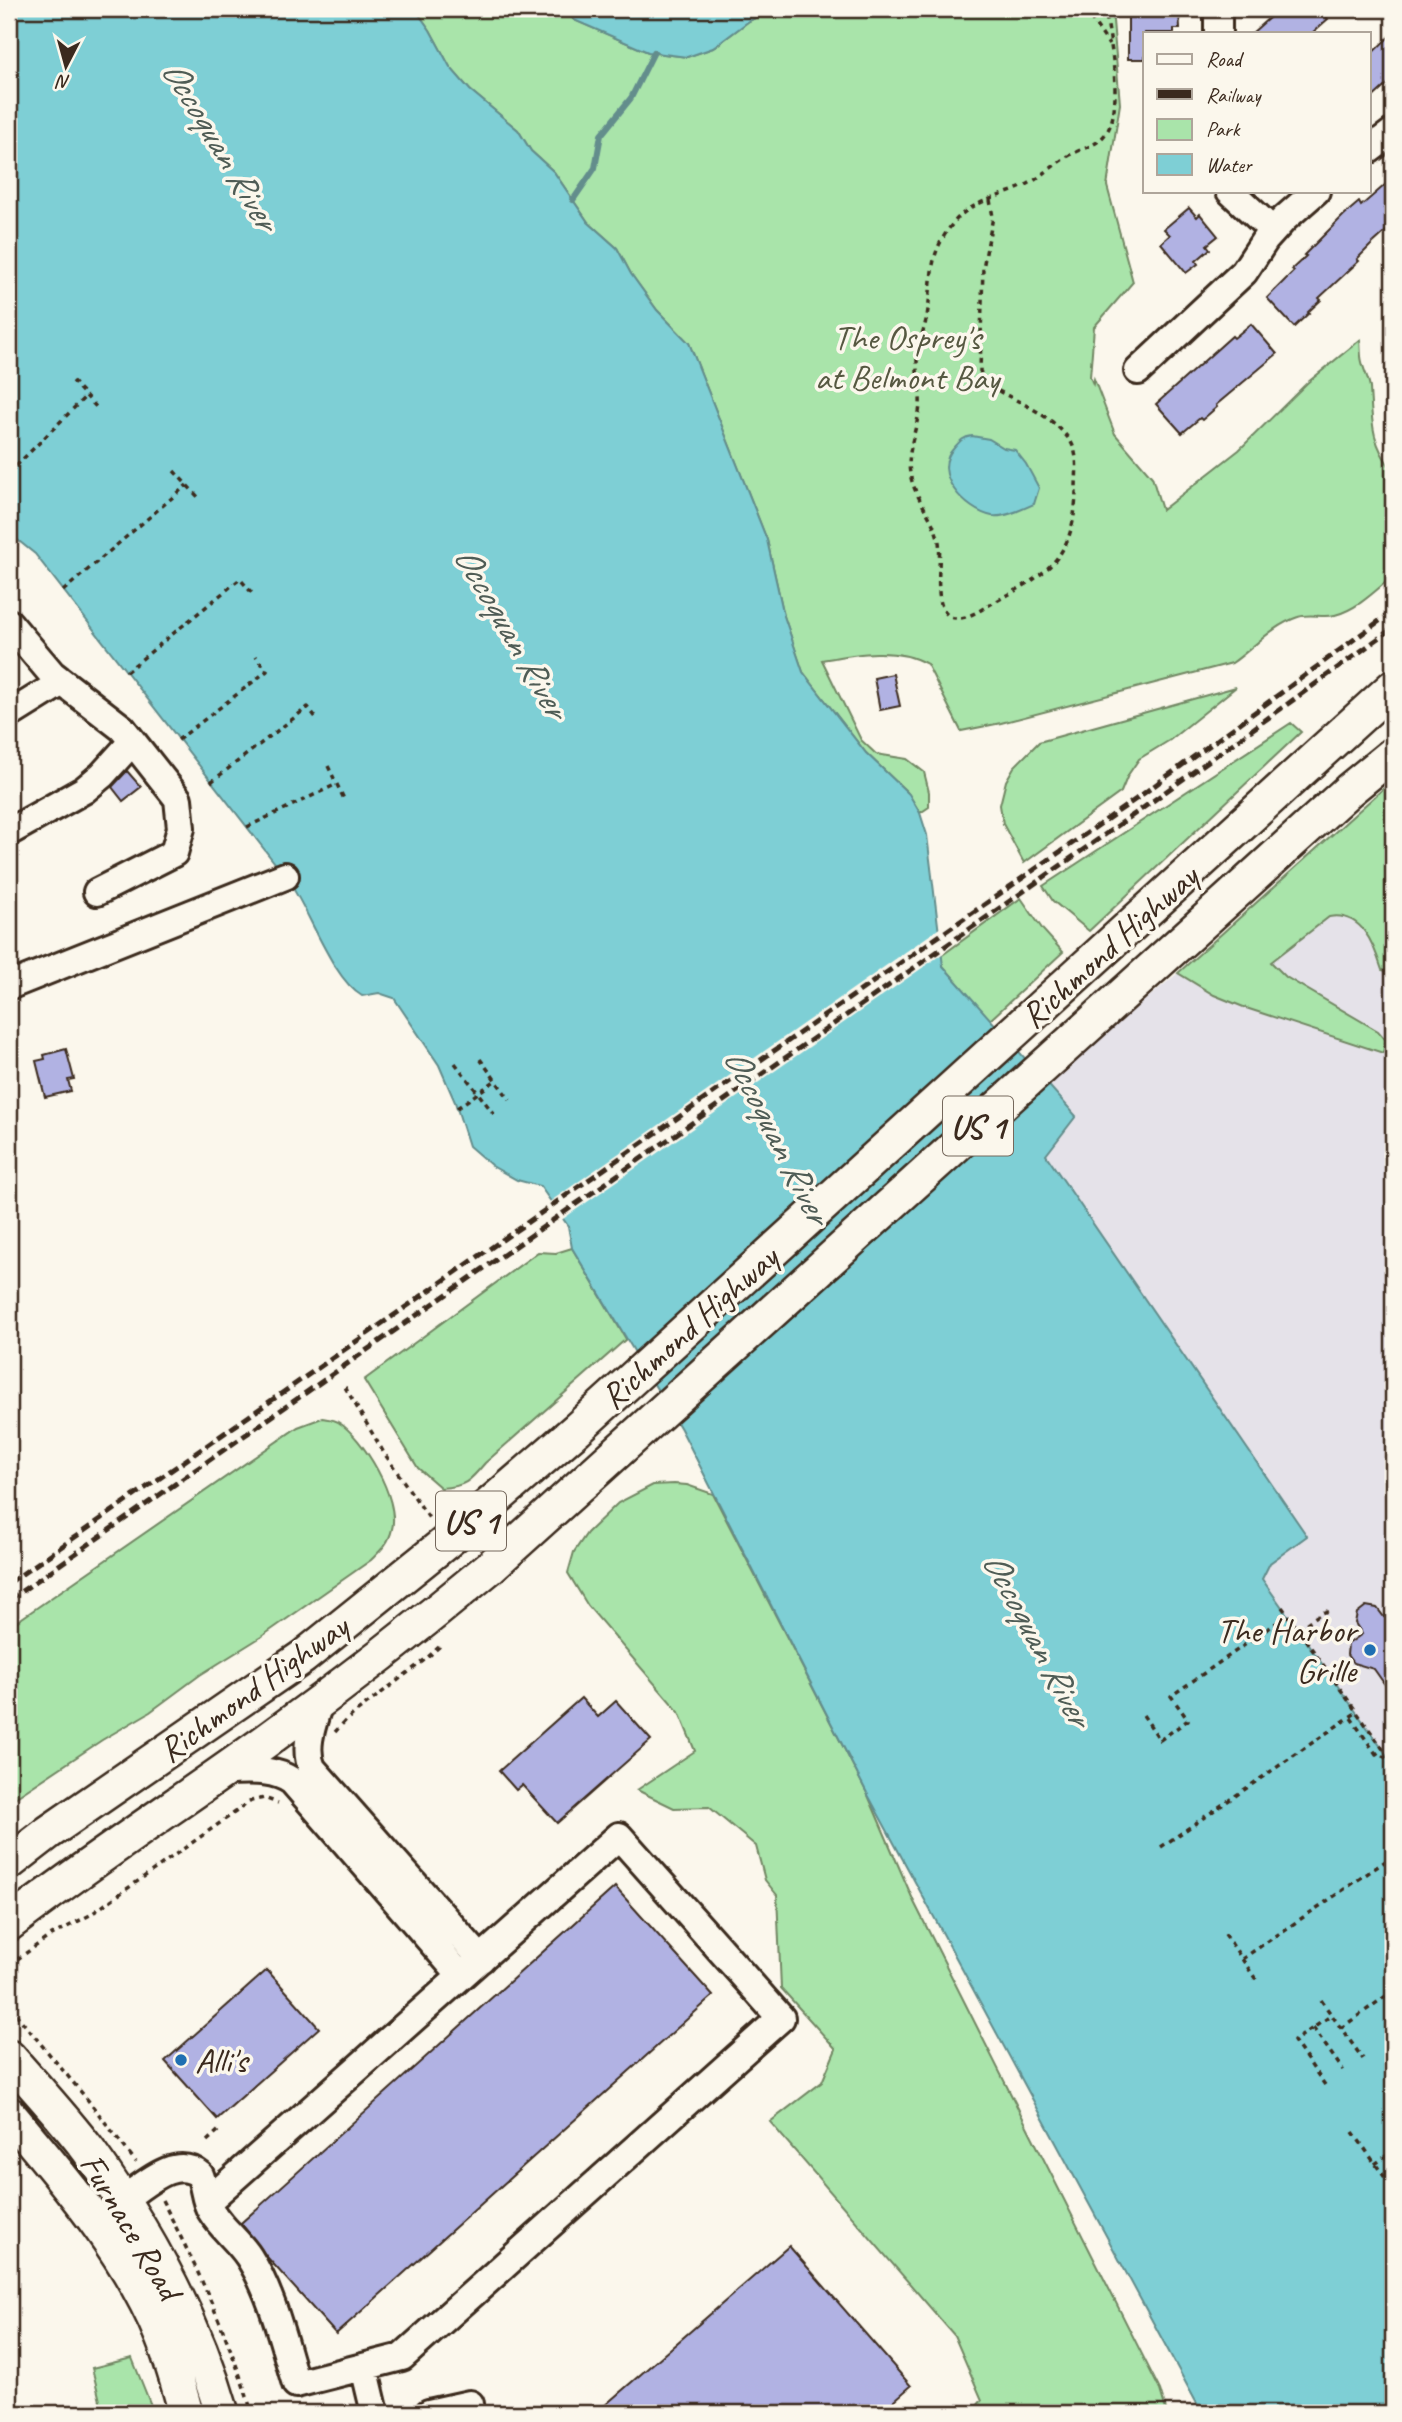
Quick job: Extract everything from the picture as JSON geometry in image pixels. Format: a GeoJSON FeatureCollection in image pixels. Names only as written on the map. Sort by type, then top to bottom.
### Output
{"type":"FeatureCollection","features":[{"type":"Feature","properties":{"kind":"main road","name":"Richmond Highway"},"geometry":{"type":"LineString","coordinates":[[9,1863],[89,1804],[303,1657],[445,1543],[577,1430],[1393,687]]}},
{"type":"Feature","properties":{"kind":"main road","name":"Richmond Highway"},"geometry":{"type":"LineString","coordinates":[[9,1924],[61,1884],[319,1703],[489,1568],[1349,790],[1393,754]]}},
{"type":"Feature","properties":{"kind":"main road","name":"Furnace Road"},"geometry":{"type":"LineString","coordinates":[[9,2057],[87,2149],[122,2200],[178,2301],[208,2371],[222,2413]]}},
{"type":"Feature","properties":{"kind":"main road","name":"Furnace Road"},"geometry":{"type":"LineString","coordinates":[[9,2114],[72,2191],[131,2275],[162,2335],[186,2413]]}},
{"type":"Feature","properties":{"kind":"street"},"geometry":{"type":"LineString","coordinates":[[1218,9],[1218,32]]}},
{"type":"Feature","properties":{"kind":"street"},"geometry":{"type":"LineString","coordinates":[[1370,149],[1393,132]]}},
{"type":"Feature","properties":{"kind":"street"},"geometry":{"type":"LineString","coordinates":[[1231,192],[1273,231]]}},
{"type":"Feature","properties":{"kind":"street"},"geometry":{"type":"LineString","coordinates":[[1138,371],[1244,272],[1273,231],[1316,192]]}},
{"type":"Feature","properties":{"kind":"street"},"geometry":{"type":"LineString","coordinates":[[9,623],[52,674],[121,728],[178,799],[181,828],[174,853],[97,892]]}},
{"type":"Feature","properties":{"kind":"street"},"geometry":{"type":"LineString","coordinates":[[9,715],[62,682]]}},
{"type":"Feature","properties":{"kind":"street"},"geometry":{"type":"LineString","coordinates":[[9,832],[84,790],[102,775],[132,742]]}},
{"type":"Feature","properties":{"kind":"street"},"geometry":{"type":"LineString","coordinates":[[9,986],[285,876]]}},
{"type":"Feature","properties":{"kind":"street"},"geometry":{"type":"LineString","coordinates":[[319,1703],[309,1745],[312,1768],[481,1959]]}},
{"type":"Feature","properties":{"kind":"street"},"geometry":{"type":"LineString","coordinates":[[223,1772],[268,1771],[292,1781],[461,1976]]}},
{"type":"Feature","properties":{"kind":"street"},"geometry":{"type":"LineString","coordinates":[[122,2200],[161,2174],[177,2167],[186,2167],[200,2175],[206,2202],[210,2210],[249,2257],[270,2300],[296,2384],[402,2357],[780,2018],[620,1836],[206,2202]]}},
{"type":"Feature","properties":{"kind":"street"},"geometry":{"type":"LineString","coordinates":[[365,2367],[375,2413]]}},
{"type":"Feature","properties":{"kind":"street"},"geometry":{"type":"LineString","coordinates":[[429,2413],[470,2404]]}},
{"type":"Feature","properties":{"kind":"path"},"geometry":{"type":"LineString","coordinates":[[1085,9],[1110,46]]}},
{"type":"Feature","properties":{"kind":"path"},"geometry":{"type":"LineString","coordinates":[[990,200],[993,216],[984,268],[980,370],[986,383],[1048,419],[1072,444],[1076,463],[1074,520],[1063,551],[1042,574],[973,614],[954,618],[941,607],[937,534],[910,476],[909,460],[920,405],[917,361],[928,314],[934,255],[956,220],[972,207],[1024,186],[1070,155],[1101,141],[1111,125],[1114,104],[1114,69],[1105,9]]}},
{"type":"Feature","properties":{"kind":"path"},"geometry":{"type":"LineString","coordinates":[[72,381],[99,410]]}},
{"type":"Feature","properties":{"kind":"path"},"geometry":{"type":"LineString","coordinates":[[9,473],[86,396]]}},
{"type":"Feature","properties":{"kind":"path"},"geometry":{"type":"LineString","coordinates":[[174,471],[200,499]]}},
{"type":"Feature","properties":{"kind":"path"},"geometry":{"type":"LineString","coordinates":[[63,590],[187,485]]}},
{"type":"Feature","properties":{"kind":"path"},"geometry":{"type":"LineString","coordinates":[[126,672],[240,579],[252,593]]}},
{"type":"Feature","properties":{"kind":"path"},"geometry":{"type":"LineString","coordinates":[[178,740],[267,671],[256,656]]}},
{"type":"Feature","properties":{"kind":"path"},"geometry":{"type":"LineString","coordinates":[[211,782],[308,707],[317,719]]}},
{"type":"Feature","properties":{"kind":"path"},"geometry":{"type":"LineString","coordinates":[[328,766],[345,801]]}},
{"type":"Feature","properties":{"kind":"path"},"geometry":{"type":"LineString","coordinates":[[247,827],[337,784]]}},
{"type":"Feature","properties":{"kind":"path"},"geometry":{"type":"LineString","coordinates":[[480,1059],[510,1100]]}},
{"type":"Feature","properties":{"kind":"path"},"geometry":{"type":"LineString","coordinates":[[455,1063],[494,1114]]}},
{"type":"Feature","properties":{"kind":"path"},"geometry":{"type":"LineString","coordinates":[[457,1108],[496,1080]]}},
{"type":"Feature","properties":{"kind":"path"},"geometry":{"type":"LineString","coordinates":[[345,1387],[384,1453],[445,1543]]}},
{"type":"Feature","properties":{"kind":"path"},"geometry":{"type":"LineString","coordinates":[[1282,1607],[1383,1749],[1376,1754]]}},
{"type":"Feature","properties":{"kind":"path"},"geometry":{"type":"LineString","coordinates":[[1298,1629],[1330,1610]]}},
{"type":"Feature","properties":{"kind":"path"},"geometry":{"type":"LineString","coordinates":[[1143,1715],[1160,1740],[1179,1727],[1188,1720],[1171,1696],[1288,1615]]}},
{"type":"Feature","properties":{"kind":"path"},"geometry":{"type":"LineString","coordinates":[[334,1736],[346,1720],[439,1647],[439,1640],[423,1622]]}},
{"type":"Feature","properties":{"kind":"path"},"geometry":{"type":"LineString","coordinates":[[1161,1847],[1357,1712]]}},
{"type":"Feature","properties":{"kind":"path"},"geometry":{"type":"LineString","coordinates":[[1350,1717],[1376,1754],[1385,1757],[1393,1769]]}},
{"type":"Feature","properties":{"kind":"path"},"geometry":{"type":"LineString","coordinates":[[9,1965],[50,1936],[90,1915],[247,1804],[260,1798],[282,1805]]}},
{"type":"Feature","properties":{"kind":"path"},"geometry":{"type":"LineString","coordinates":[[1242,1959],[1393,1856]]}},
{"type":"Feature","properties":{"kind":"path"},"geometry":{"type":"LineString","coordinates":[[1225,1934],[1257,1981]]}},
{"type":"Feature","properties":{"kind":"path"},"geometry":{"type":"LineString","coordinates":[[1341,2028],[1393,1991]]}},
{"type":"Feature","properties":{"kind":"path"},"geometry":{"type":"LineString","coordinates":[[1321,2000],[1363,2059]]}},
{"type":"Feature","properties":{"kind":"path"},"geometry":{"type":"LineString","coordinates":[[9,2006],[137,2163]]}},
{"type":"Feature","properties":{"kind":"path"},"geometry":{"type":"LineString","coordinates":[[1325,2085],[1294,2041],[1332,2015]]}},
{"type":"Feature","properties":{"kind":"path"},"geometry":{"type":"LineString","coordinates":[[1313,2028],[1343,2070]]}},
{"type":"Feature","properties":{"kind":"path"},"geometry":{"type":"LineString","coordinates":[[207,2141],[219,2130]]}},
{"type":"Feature","properties":{"kind":"path"},"geometry":{"type":"LineString","coordinates":[[1353,2132],[1393,2189]]}},
{"type":"Feature","properties":{"kind":"path"},"geometry":{"type":"LineString","coordinates":[[1375,2164],[1393,2151]]}},
{"type":"Feature","properties":{"kind":"shaded area"},"geometry":{"type":"Polygon","coordinates":[[[1393,780],[1393,1764],[1262,1579],[1270,1563],[1307,1535],[1046,1155],[1076,1116],[1046,1082],[1178,973],[1393,780]]]}},
{"type":"Feature","properties":{"kind":"green space","name":"The Osprey's at Belmont Bay"},"geometry":{"type":"Polygon","coordinates":[[[415,9],[564,9],[574,20],[648,52],[687,57],[713,48],[749,21],[773,9],[1112,9],[1120,104],[1107,186],[1133,282],[1094,327],[1090,377],[1093,384],[1094,379],[1115,434],[1152,477],[1162,510],[1239,450],[1307,383],[1360,340],[1361,359],[1369,381],[1374,432],[1380,451],[1393,471],[1393,576],[1343,612],[1330,616],[1302,616],[1288,621],[1232,663],[961,731],[927,664],[915,658],[889,653],[822,660],[861,740],[876,754],[907,759],[924,772],[929,792],[929,807],[920,813],[907,792],[866,753],[803,672],[784,616],[767,540],[689,343],[657,310],[631,274],[617,248],[588,222],[554,172],[531,151],[518,130],[470,90],[450,67],[415,9]]]}},
{"type":"Feature","properties":{"kind":"green space"},"geometry":{"type":"Polygon","coordinates":[[[1236,687],[1170,740],[1139,759],[1121,792],[1024,863],[1003,824],[1000,805],[1006,781],[1014,767],[1039,742],[1236,687]]]}},
{"type":"Feature","properties":{"kind":"green space"},"geometry":{"type":"Polygon","coordinates":[[[1291,723],[1301,732],[1089,931],[1053,901],[1043,886],[1291,723]]]}},
{"type":"Feature","properties":{"kind":"green space"},"geometry":{"type":"Polygon","coordinates":[[[1393,780],[1393,973],[1382,970],[1365,932],[1350,919],[1340,917],[1329,917],[1271,962],[1286,977],[1378,1031],[1386,1040],[1383,1053],[1246,1008],[1214,995],[1178,973],[1393,780]]]}},
{"type":"Feature","properties":{"kind":"green space"},"geometry":{"type":"Polygon","coordinates":[[[1021,898],[1043,930],[1063,952],[990,1020],[943,966],[941,956],[1021,898]]]}},
{"type":"Feature","properties":{"kind":"green space"},"geometry":{"type":"Polygon","coordinates":[[[572,1248],[626,1339],[485,1463],[471,1479],[456,1486],[441,1488],[418,1468],[364,1380],[538,1252],[556,1253],[572,1248]]]}},
{"type":"Feature","properties":{"kind":"green space"},"geometry":{"type":"Polygon","coordinates":[[[322,1418],[336,1421],[348,1430],[368,1455],[385,1486],[393,1516],[391,1534],[384,1546],[371,1560],[261,1637],[9,1802],[9,1627],[298,1427],[322,1418]]]}},
{"type":"Feature","properties":{"kind":"green space"},"geometry":{"type":"Polygon","coordinates":[[[653,1485],[687,1485],[713,1494],[867,1793],[914,1902],[1160,2390],[1167,2413],[971,2413],[982,2400],[954,2335],[770,2122],[822,2082],[836,2049],[781,1988],[777,1895],[765,1880],[756,1846],[709,1807],[674,1808],[637,1790],[695,1751],[679,1712],[588,1606],[568,1573],[574,1552],[587,1533],[618,1503],[653,1485]]]}},
{"type":"Feature","properties":{"kind":"green space"},"geometry":{"type":"Polygon","coordinates":[[[132,2358],[154,2413],[103,2413],[92,2368],[132,2358]]]}},
{"type":"Feature","properties":{"kind":"water","name":"Occoquan River"},"geometry":{"type":"Polygon","coordinates":[[[9,9],[415,9],[450,67],[470,90],[518,130],[531,151],[554,172],[588,222],[617,248],[631,274],[657,310],[689,343],[767,540],[784,616],[803,672],[866,753],[909,794],[920,813],[927,835],[943,966],[1076,1116],[1046,1155],[1307,1536],[1270,1563],[1262,1579],[1393,1764],[1393,2413],[1202,2413],[867,1793],[681,1429],[572,1248],[568,1226],[540,1186],[517,1180],[492,1166],[469,1146],[455,1102],[439,1065],[394,998],[379,993],[362,996],[340,974],[285,876],[35,554],[9,533],[9,9]]]}},
{"type":"Feature","properties":{"kind":"water"},"geometry":{"type":"Polygon","coordinates":[[[564,9],[773,9],[749,21],[713,48],[687,57],[648,52],[574,20],[564,9]]]}},
{"type":"Feature","properties":{"kind":"water"},"geometry":{"type":"Polygon","coordinates":[[[966,437],[989,439],[1004,448],[1015,450],[1039,488],[1034,504],[1019,511],[992,516],[982,513],[962,499],[954,490],[946,468],[954,448],[966,437]]]}},
{"type":"Feature","properties":{"kind":"pier"},"geometry":{"type":"Polygon","coordinates":[[[941,927],[945,952],[560,1221],[548,1203],[941,927]]]}},
{"type":"Feature","properties":{"kind":"building"},"geometry":{"type":"Polygon","coordinates":[[[1128,9],[1179,9],[1180,29],[1174,29],[1174,32],[1143,32],[1143,59],[1128,59],[1128,9]]]}},
{"type":"Feature","properties":{"kind":"building"},"geometry":{"type":"Polygon","coordinates":[[[1279,9],[1319,9],[1328,19],[1313,32],[1253,32],[1279,9]]]}},
{"type":"Feature","properties":{"kind":"building"},"geometry":{"type":"Polygon","coordinates":[[[1393,33],[1393,79],[1370,100],[1370,55],[1393,33]]]}},
{"type":"Feature","properties":{"kind":"building"},"geometry":{"type":"Polygon","coordinates":[[[1393,178],[1393,225],[1319,298],[1321,300],[1294,327],[1267,298],[1294,271],[1292,269],[1306,256],[1304,255],[1344,215],[1359,202],[1361,206],[1393,178]]]}},
{"type":"Feature","properties":{"kind":"building"},"geometry":{"type":"Polygon","coordinates":[[[1189,208],[1197,217],[1200,214],[1218,236],[1207,245],[1210,249],[1196,261],[1198,264],[1186,273],[1161,243],[1170,235],[1164,229],[1189,208]]]}},
{"type":"Feature","properties":{"kind":"building"},"geometry":{"type":"Polygon","coordinates":[[[1251,324],[1277,354],[1202,420],[1200,418],[1182,433],[1156,404],[1232,336],[1234,338],[1251,324]]]}},
{"type":"Feature","properties":{"kind":"building"},"geometry":{"type":"Polygon","coordinates":[[[893,674],[900,706],[880,710],[874,678],[893,674]]]}},
{"type":"Feature","properties":{"kind":"building"},"geometry":{"type":"Polygon","coordinates":[[[127,771],[141,787],[123,801],[112,787],[127,771]]]}},
{"type":"Feature","properties":{"kind":"building"},"geometry":{"type":"Polygon","coordinates":[[[66,1049],[74,1079],[68,1080],[71,1091],[45,1097],[36,1061],[45,1059],[44,1055],[66,1049]]]}},
{"type":"Feature","properties":{"kind":"building","name":"The Harbor Grille"},"geometry":{"type":"Polygon","coordinates":[[[1366,1606],[1377,1608],[1384,1617],[1393,1610],[1393,1696],[1374,1669],[1353,1663],[1347,1655],[1348,1644],[1362,1634],[1355,1623],[1357,1613],[1366,1606]]]}},
{"type":"Feature","properties":{"kind":"building"},"geometry":{"type":"Polygon","coordinates":[[[581,1698],[598,1717],[616,1701],[651,1740],[557,1823],[522,1785],[516,1790],[499,1771],[581,1698]]]}},
{"type":"Feature","properties":{"kind":"building"},"geometry":{"type":"Polygon","coordinates":[[[615,1887],[713,1996],[336,2334],[267,2257],[241,2223],[615,1887]]]}},
{"type":"Feature","properties":{"kind":"building"},"geometry":{"type":"Polygon","coordinates":[[[267,1970],[319,2028],[217,2119],[165,2061],[267,1970]]]}},
{"type":"Feature","properties":{"kind":"building"},"geometry":{"type":"Polygon","coordinates":[[[789,2246],[911,2386],[880,2413],[596,2413],[789,2246]]]}},
{"type":"Feature","properties":{"kind":"waterway"},"geometry":{"type":"LineString","coordinates":[[573,200],[595,168],[601,135],[631,98],[654,52]]}},
{"type":"Feature","properties":{"kind":"railway"},"geometry":{"type":"LineString","coordinates":[[9,1583],[1136,799],[1393,611]]}},
{"type":"Feature","properties":{"kind":"railway"},"geometry":{"type":"LineString","coordinates":[[9,1600],[1143,808],[1393,628]]}},
{"type":"Feature","properties":{"kind":"place","name":"The Harbor Grille"},"geometry":{"type":"Point","coordinates":[1370,1650]}},
{"type":"Feature","properties":{"kind":"place","name":"Alli's"},"geometry":{"type":"Point","coordinates":[181,2060]}}]}
